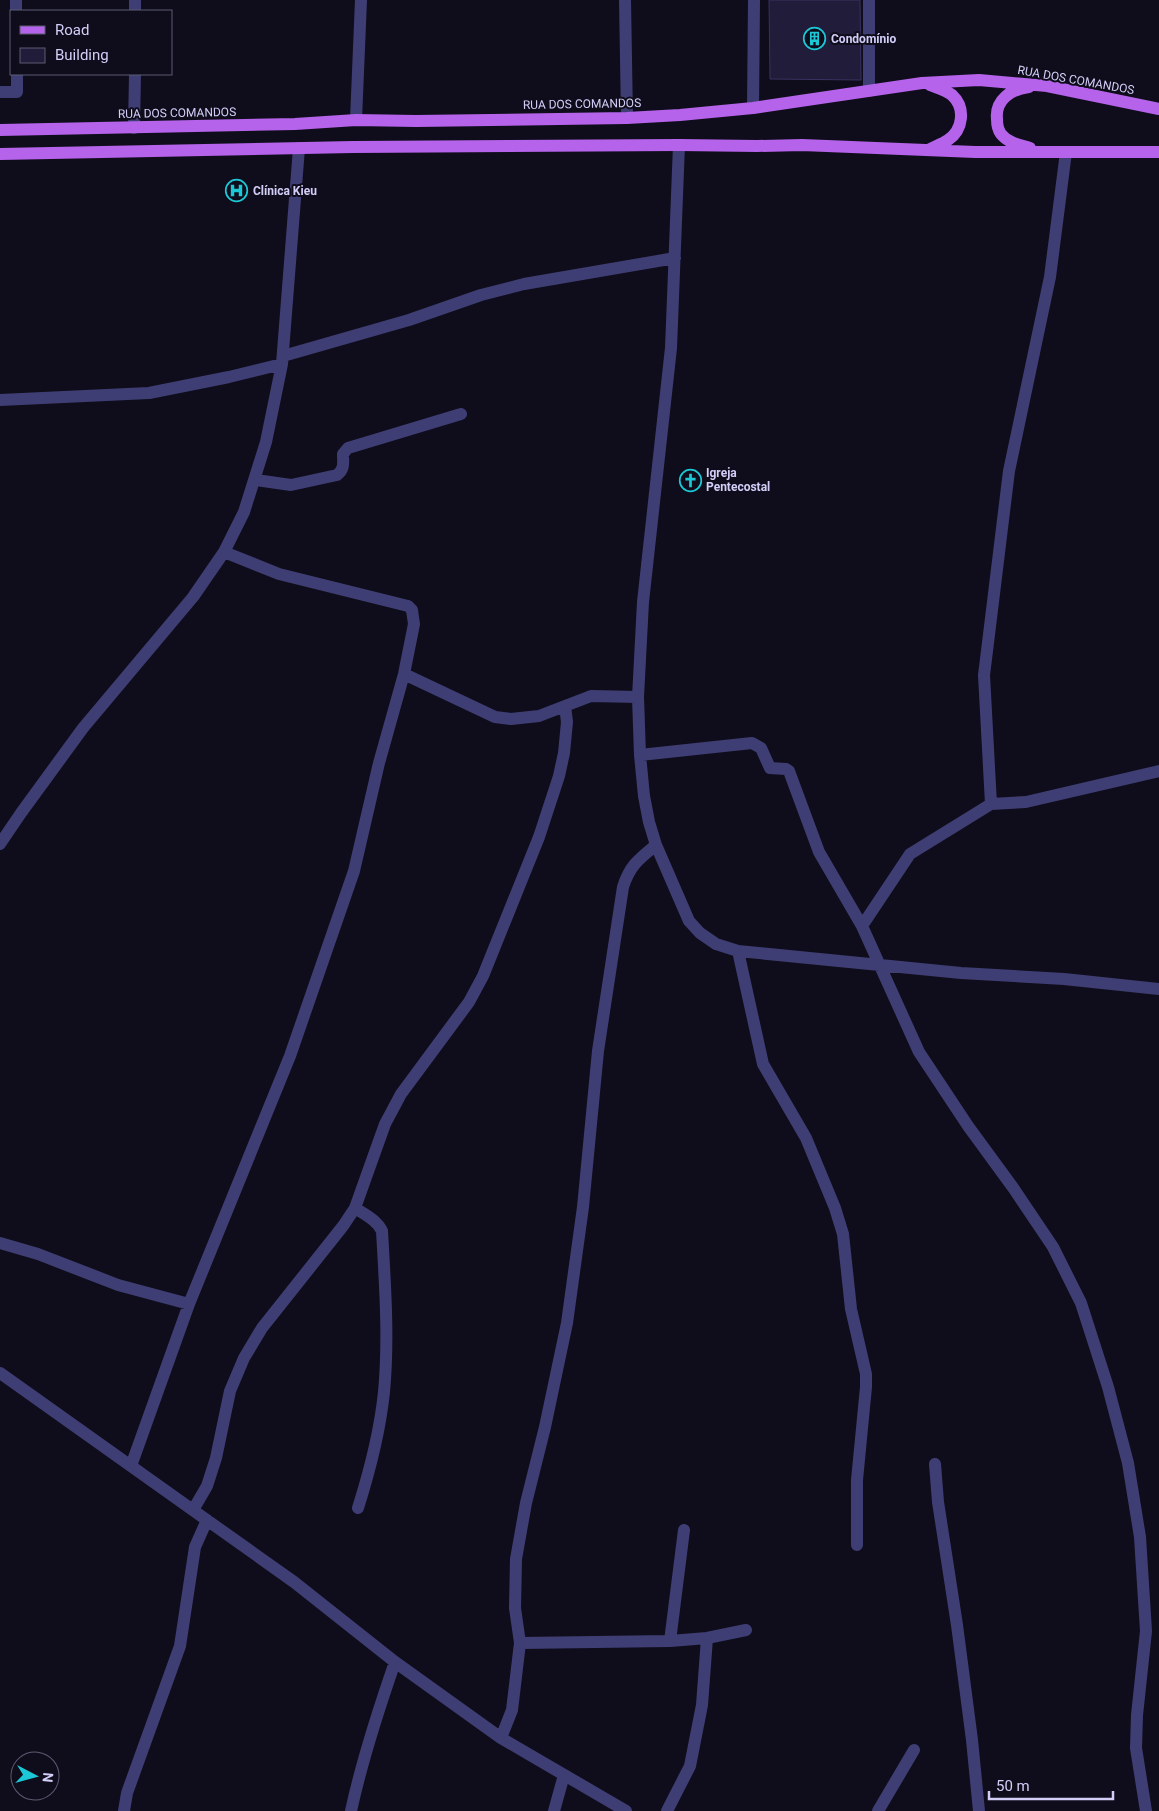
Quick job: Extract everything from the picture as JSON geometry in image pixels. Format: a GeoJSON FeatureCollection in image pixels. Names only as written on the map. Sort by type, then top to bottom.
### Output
{"type":"FeatureCollection","features":[{"type":"Feature","properties":{"kind":"main road","name":"RUA DOS COMANDOS"},"geometry":{"type":"LineString","coordinates":[[0,130],[134,128],[356,120],[627,118],[753,108],[922,83],[979,80],[1047,86],[1159,109]]}},
{"type":"Feature","properties":{"kind":"main road"},"geometry":{"type":"LineString","coordinates":[[922,83],[951,94],[958,101],[961,112],[960,123],[956,133],[947,141],[928,150]]}},
{"type":"Feature","properties":{"kind":"main road"},"geometry":{"type":"LineString","coordinates":[[1041,152],[1011,142],[1002,135],[997,126],[996,114],[999,103],[1005,96],[1025,88],[1047,86]]}},
{"type":"Feature","properties":{"kind":"main road"},"geometry":{"type":"LineString","coordinates":[[0,154],[299,148],[679,145],[802,145],[928,150],[1159,152]]}},
{"type":"Feature","properties":{"kind":"street"},"geometry":{"type":"LineString","coordinates":[[356,120],[361,0]]}},
{"type":"Feature","properties":{"kind":"street"},"geometry":{"type":"LineString","coordinates":[[625,0],[627,118]]}},
{"type":"Feature","properties":{"kind":"street"},"geometry":{"type":"LineString","coordinates":[[753,108],[754,0]]}},
{"type":"Feature","properties":{"kind":"street"},"geometry":{"type":"LineString","coordinates":[[868,0],[869,91]]}},
{"type":"Feature","properties":{"kind":"street"},"geometry":{"type":"LineString","coordinates":[[0,92],[17,92],[17,75]]}},
{"type":"Feature","properties":{"kind":"street"},"geometry":{"type":"LineString","coordinates":[[134,75],[134,128]]}},
{"type":"Feature","properties":{"kind":"street"},"geometry":{"type":"LineString","coordinates":[[679,145],[671,348],[643,602],[638,697],[640,755],[649,822],[656,845],[689,921],[700,933],[716,944],[738,951],[1159,989]]}},
{"type":"Feature","properties":{"kind":"street"},"geometry":{"type":"LineString","coordinates":[[0,844],[83,728],[193,597],[224,552],[244,512],[256,480],[266,442],[282,360],[299,148]]}},
{"type":"Feature","properties":{"kind":"street"},"geometry":{"type":"LineString","coordinates":[[991,804],[985,683],[986,659],[1009,472],[1050,277],[1066,152]]}},
{"type":"Feature","properties":{"kind":"street"},"geometry":{"type":"LineString","coordinates":[[0,400],[149,393],[228,377],[409,320],[481,295],[524,284],[675,258]]}},
{"type":"Feature","properties":{"kind":"street"},"geometry":{"type":"LineString","coordinates":[[256,480],[291,485],[337,475],[342,472],[343,454],[348,448],[461,414]]}},
{"type":"Feature","properties":{"kind":"street"},"geometry":{"type":"LineString","coordinates":[[131,1466],[189,1304],[290,1056],[344,903],[354,871],[379,763],[404,674],[414,624],[412,610],[408,606],[279,574],[224,552]]}},
{"type":"Feature","properties":{"kind":"street"},"geometry":{"type":"LineString","coordinates":[[404,674],[503,719],[539,716],[590,696],[638,697]]}},
{"type":"Feature","properties":{"kind":"street"},"geometry":{"type":"LineString","coordinates":[[193,1510],[208,1486],[230,1391],[244,1358],[262,1328],[344,1226],[355,1208],[385,1124],[402,1094],[469,1002],[497,941],[539,836],[559,776],[564,753],[567,722],[565,706]]}},
{"type":"Feature","properties":{"kind":"street"},"geometry":{"type":"LineString","coordinates":[[640,755],[752,743],[761,748],[770,768],[786,769],[789,771],[819,852],[862,926],[918,1052],[1053,1247],[1081,1302],[1108,1387],[1128,1463],[1140,1537],[1146,1631],[1137,1715],[1136,1748],[1146,1811]]}},
{"type":"Feature","properties":{"kind":"street"},"geometry":{"type":"LineString","coordinates":[[862,926],[910,854],[991,804],[1026,802],[1159,770]]}},
{"type":"Feature","properties":{"kind":"street"},"geometry":{"type":"LineString","coordinates":[[501,1738],[512,1710],[520,1643],[515,1608],[516,1559],[526,1503],[568,1323],[583,1207],[598,1051],[624,887],[631,868],[637,860],[656,845]]}},
{"type":"Feature","properties":{"kind":"street"},"geometry":{"type":"LineString","coordinates":[[738,951],[763,1064],[806,1138],[835,1208],[843,1234],[851,1309],[866,1374],[856,1480],[857,1545]]}},
{"type":"Feature","properties":{"kind":"street"},"geometry":{"type":"LineString","coordinates":[[355,1208],[379,1225],[382,1231],[386,1325],[384,1393],[371,1461],[358,1508]]}},
{"type":"Feature","properties":{"kind":"street"},"geometry":{"type":"LineString","coordinates":[[0,1243],[38,1254],[118,1285],[189,1304]]}},
{"type":"Feature","properties":{"kind":"street"},"geometry":{"type":"LineString","coordinates":[[0,1372],[294,1582],[395,1662],[501,1738],[626,1811]]}},
{"type":"Feature","properties":{"kind":"street"},"geometry":{"type":"LineString","coordinates":[[934,1464],[972,1740],[979,1811]]}},
{"type":"Feature","properties":{"kind":"street"},"geometry":{"type":"LineString","coordinates":[[124,1811],[127,1793],[180,1646],[195,1547],[207,1520]]}},
{"type":"Feature","properties":{"kind":"street"},"geometry":{"type":"LineString","coordinates":[[670,1640],[684,1530]]}},
{"type":"Feature","properties":{"kind":"street"},"geometry":{"type":"LineString","coordinates":[[520,1643],[707,1638],[746,1630]]}},
{"type":"Feature","properties":{"kind":"street"},"geometry":{"type":"LineString","coordinates":[[667,1811],[690,1766],[702,1705],[707,1638]]}},
{"type":"Feature","properties":{"kind":"street"},"geometry":{"type":"LineString","coordinates":[[352,1811],[357,1784],[373,1726],[395,1662]]}},
{"type":"Feature","properties":{"kind":"street"},"geometry":{"type":"LineString","coordinates":[[878,1811],[914,1750]]}},
{"type":"Feature","properties":{"kind":"street"},"geometry":{"type":"LineString","coordinates":[[554,1811],[564,1775]]}},
{"type":"Feature","properties":{"kind":"building","name":"Condomínio"},"geometry":{"type":"Polygon","coordinates":[[[769,0],[860,0],[861,80],[770,79],[769,0]]]}},
{"type":"Feature","properties":{"kind":"place","name":"Condomínio"},"geometry":{"type":"Point","coordinates":[815,39]}},
{"type":"Feature","properties":{"kind":"place","name":"Clínica Kieu"},"geometry":{"type":"Point","coordinates":[237,191]}},
{"type":"Feature","properties":{"kind":"place","name":"Igreja Pentecostal"},"geometry":{"type":"Point","coordinates":[690,480]}}]}
